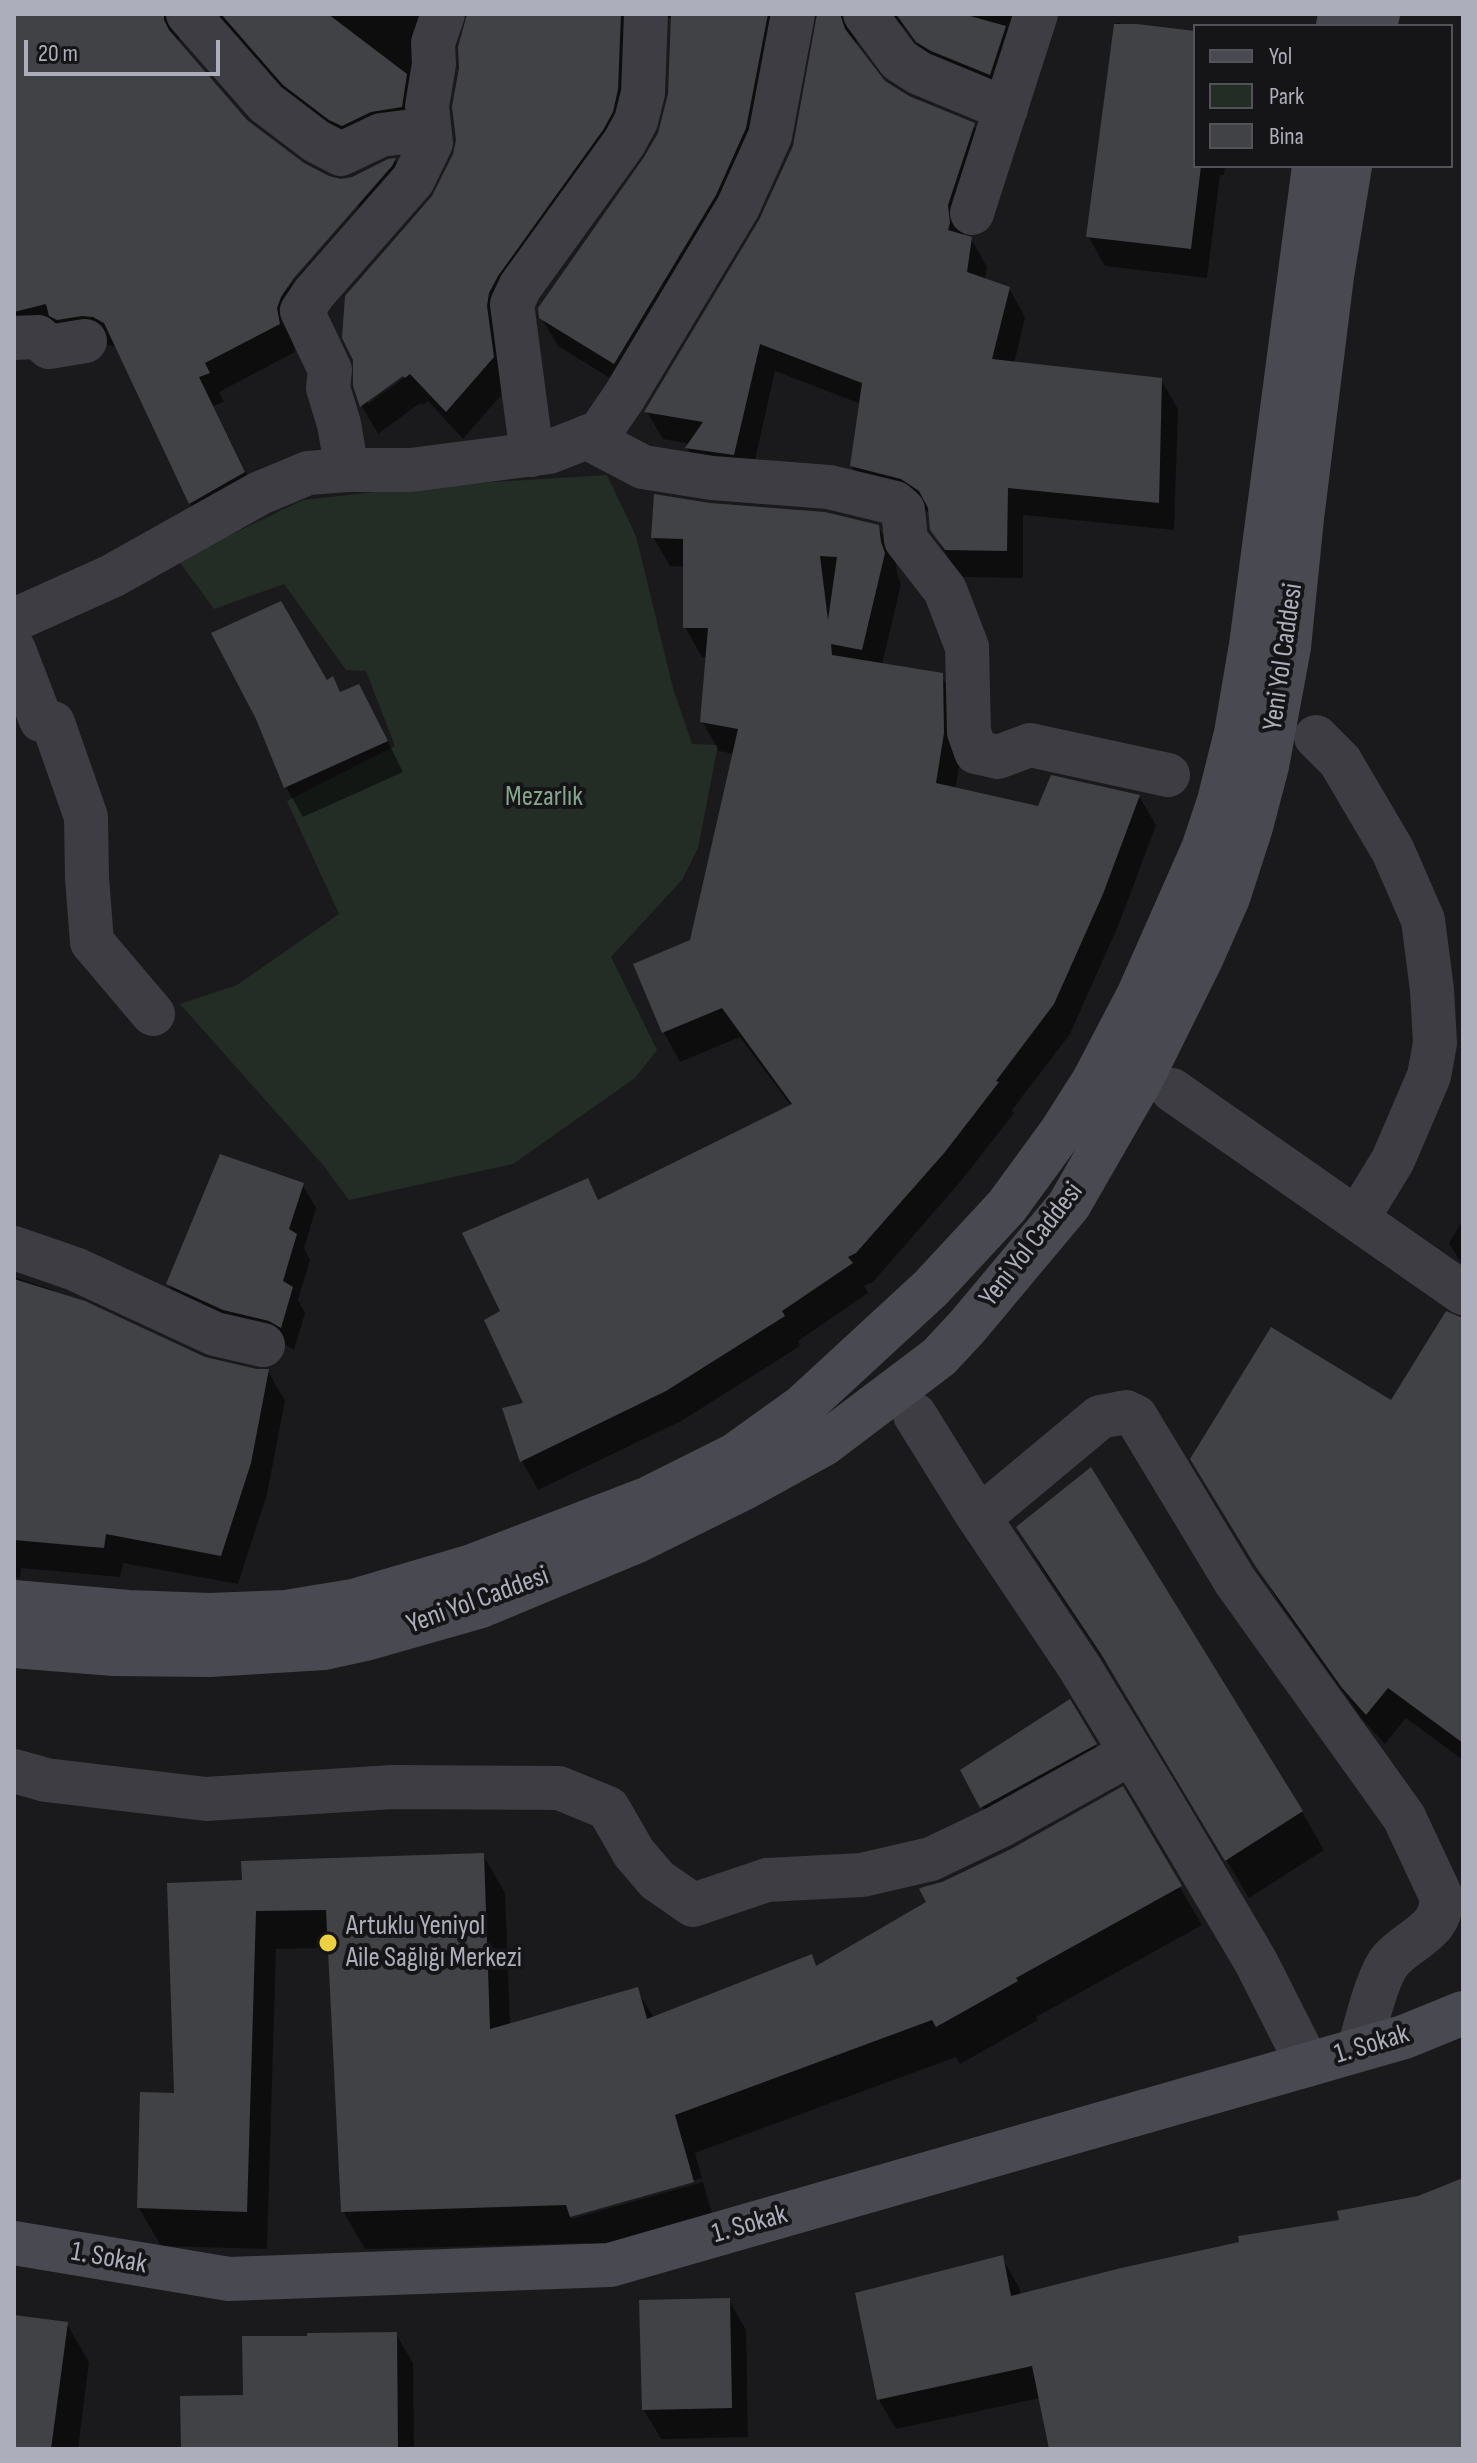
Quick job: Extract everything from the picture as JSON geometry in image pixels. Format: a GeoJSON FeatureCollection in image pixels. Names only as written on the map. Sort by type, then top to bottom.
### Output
{"type":"FeatureCollection","features":[{"type":"Feature","properties":{"kind":"main road","name":"Yeni Yol Caddesi"},"geometry":{"type":"LineString","coordinates":[[14,1602],[128,1612],[210,1615],[286,1612],[353,1601],[472,1566],[649,1498],[735,1455],[802,1407],[909,1310],[1007,1206],[1061,1132],[1107,1056],[1139,994],[1203,849],[1219,801],[1236,733],[1251,645],[1314,168]]}},
{"type":"Feature","properties":{"kind":"main road","name":"Yeni Yol Caddesi"},"geometry":{"type":"LineString","coordinates":[[14,1646],[114,1654],[209,1655],[324,1648],[481,1606],[635,1542],[824,1444],[939,1357],[967,1327],[1069,1205],[1142,1078],[1228,898],[1267,766],[1289,647],[1330,291],[1350,168]]}},
{"type":"Feature","properties":{"kind":"main road","name":"1. Sokak"},"geometry":{"type":"LineString","coordinates":[[14,2243],[229,2279],[610,2265],[1404,2037],[1463,2013]]}},
{"type":"Feature","properties":{"kind":"street"},"geometry":{"type":"LineString","coordinates":[[188,14],[266,103],[316,141],[341,154],[381,135],[429,129]]}},
{"type":"Feature","properties":{"kind":"street"},"geometry":{"type":"LineString","coordinates":[[347,470],[339,424],[328,388],[330,370],[302,311],[314,293],[413,180],[431,143],[427,106],[434,64],[433,43],[443,14]]}},
{"type":"Feature","properties":{"kind":"street"},"geometry":{"type":"LineString","coordinates":[[532,455],[512,304],[520,287],[624,143],[636,121],[643,93],[646,14]]}},
{"type":"Feature","properties":{"kind":"street"},"geometry":{"type":"LineString","coordinates":[[14,620],[112,576],[260,493],[308,473],[411,470],[532,455],[549,452],[600,432],[738,207],[770,136],[793,14]]}},
{"type":"Feature","properties":{"kind":"street"},"geometry":{"type":"LineString","coordinates":[[865,14],[899,60],[919,73],[1006,109]]}},
{"type":"Feature","properties":{"kind":"street"},"geometry":{"type":"LineString","coordinates":[[972,213],[1036,14]]}},
{"type":"Feature","properties":{"kind":"street"},"geometry":{"type":"LineString","coordinates":[[14,338],[38,337],[49,347],[85,341]]}},
{"type":"Feature","properties":{"kind":"street"},"geometry":{"type":"LineString","coordinates":[[586,437],[643,467],[712,478],[829,487],[895,503],[903,510],[906,540],[945,590],[967,647],[969,732],[976,752],[998,757],[1030,745],[1168,775]]}},
{"type":"Feature","properties":{"kind":"street"},"geometry":{"type":"LineString","coordinates":[[14,650],[41,720],[53,723],[86,817],[92,942],[153,1014]]}},
{"type":"Feature","properties":{"kind":"street"},"geometry":{"type":"LineString","coordinates":[[1316,737],[1340,761],[1393,851],[1423,920],[1432,990],[1435,1043],[1429,1076],[1393,1160],[1357,1219]]}},
{"type":"Feature","properties":{"kind":"street"},"geometry":{"type":"LineString","coordinates":[[1172,1090],[1463,1293]]}},
{"type":"Feature","properties":{"kind":"street"},"geometry":{"type":"LineString","coordinates":[[14,1248],[75,1269],[215,1334],[263,1345]]}},
{"type":"Feature","properties":{"kind":"street"},"geometry":{"type":"LineString","coordinates":[[980,1517],[1100,1417],[1126,1412],[1136,1417],[1235,1581],[1404,1817],[1441,1896],[1442,1908],[1432,1926],[1389,1962],[1371,2005],[1359,2049]]}},
{"type":"Feature","properties":{"kind":"street"},"geometry":{"type":"LineString","coordinates":[[915,1415],[1080,1668],[1256,1962],[1308,2065]]}},
{"type":"Feature","properties":{"kind":"street"},"geometry":{"type":"LineString","coordinates":[[14,1771],[46,1780],[206,1799],[392,1787],[559,1788],[608,1808],[634,1853],[657,1880],[693,1905],[767,1880],[862,1875],[931,1859],[1000,1826],[1131,1753]]}},
{"type":"Feature","properties":{"kind":"green space","name":"Mezarlık"},"geometry":{"type":"Polygon","coordinates":[[[607,475],[636,536],[673,688],[692,744],[718,745],[698,848],[682,880],[611,957],[657,1050],[635,1078],[513,1164],[349,1200],[323,1165],[180,1004],[237,985],[339,914],[287,801],[395,746],[366,671],[346,670],[284,584],[214,609],[178,560],[303,500],[428,486],[607,475]]]}},
{"type":"Feature","properties":{"kind":"building"},"geometry":{"type":"Polygon","coordinates":[[[14,14],[164,14],[169,30],[247,120],[304,163],[341,179],[396,158],[293,279],[277,308],[280,324],[205,363],[210,373],[199,377],[245,472],[189,504],[104,323],[82,316],[57,320],[49,316],[46,304],[14,312],[14,14]]]}},
{"type":"Feature","properties":{"kind":"building"},"geometry":{"type":"Polygon","coordinates":[[[221,14],[328,14],[407,74],[402,107],[371,112],[342,126],[329,120],[283,85],[221,14]]]}},
{"type":"Feature","properties":{"kind":"building"},"geometry":{"type":"Polygon","coordinates":[[[467,14],[621,14],[618,89],[613,112],[489,293],[487,306],[494,357],[446,412],[410,374],[360,407],[353,386],[353,360],[342,338],[345,296],[432,196],[453,154],[456,140],[452,107],[459,68],[458,47],[467,14]]]}},
{"type":"Feature","properties":{"kind":"building"},"geometry":{"type":"Polygon","coordinates":[[[671,14],[768,14],[746,128],[716,195],[614,364],[539,318],[538,308],[658,133],[668,94],[671,14]]]}},
{"type":"Feature","properties":{"kind":"building"},"geometry":{"type":"Polygon","coordinates":[[[817,14],[840,14],[845,29],[885,81],[909,96],[975,123],[948,205],[948,230],[972,237],[967,272],[1010,287],[992,359],[1162,378],[1159,503],[1008,488],[1007,551],[945,550],[930,530],[928,508],[919,491],[901,479],[850,466],[862,383],[760,344],[734,455],[685,448],[703,422],[644,412],[759,220],[793,146],[817,14]]]}},
{"type":"Feature","properties":{"kind":"building"},"geometry":{"type":"Polygon","coordinates":[[[896,14],[963,14],[1006,26],[990,75],[916,42],[896,14]]]}},
{"type":"Feature","properties":{"kind":"building"},"geometry":{"type":"Polygon","coordinates":[[[1114,24],[1193,31],[1193,168],[1201,168],[1191,249],[1086,237],[1114,24]]]}},
{"type":"Feature","properties":{"kind":"building"},"geometry":{"type":"Polygon","coordinates":[[[654,494],[710,503],[825,512],[879,525],[885,553],[862,650],[831,644],[832,655],[943,673],[944,733],[936,783],[1038,806],[1051,775],[1140,795],[1103,894],[1054,1004],[945,1152],[856,1253],[848,1257],[853,1263],[782,1311],[785,1316],[666,1391],[520,1462],[502,1408],[523,1403],[484,1320],[500,1311],[462,1233],[588,1178],[598,1200],[792,1104],[722,1008],[662,1033],[633,964],[690,940],[738,729],[700,722],[708,628],[683,628],[683,539],[651,538],[654,494]],[[820,556],[828,620],[837,557],[820,556]]]}},
{"type":"Feature","properties":{"kind":"building"},"geometry":{"type":"Polygon","coordinates":[[[281,601],[327,680],[333,676],[340,692],[359,684],[388,741],[284,788],[256,719],[211,633],[281,601]]]}},
{"type":"Feature","properties":{"kind":"building"},"geometry":{"type":"Polygon","coordinates":[[[220,1154],[304,1183],[289,1229],[297,1234],[283,1281],[293,1287],[281,1328],[269,1321],[223,1310],[166,1284],[220,1154]]]}},
{"type":"Feature","properties":{"kind":"building"},"geometry":{"type":"Polygon","coordinates":[[[14,1279],[85,1301],[205,1357],[269,1369],[251,1463],[221,1556],[106,1534],[104,1548],[14,1540],[14,1279]]]}},
{"type":"Feature","properties":{"kind":"building"},"geometry":{"type":"Polygon","coordinates":[[[1446,1311],[1463,1318],[1463,1743],[1388,1688],[1366,1715],[1342,1688],[1256,1567],[1190,1459],[1271,1327],[1391,1400],[1446,1311]]]}},
{"type":"Feature","properties":{"kind":"building"},"geometry":{"type":"Polygon","coordinates":[[[1091,1467],[1303,1811],[1225,1861],[1101,1654],[1016,1527],[1091,1467]]]}},
{"type":"Feature","properties":{"kind":"building"},"geometry":{"type":"Polygon","coordinates":[[[1070,1699],[1097,1744],[980,1808],[960,1770],[1070,1699]]]}},
{"type":"Feature","properties":{"kind":"building"},"geometry":{"type":"Polygon","coordinates":[[[1123,1786],[1182,1886],[1016,1978],[1018,1981],[936,2027],[932,2020],[675,2115],[694,2182],[570,2217],[566,2205],[341,2212],[326,1910],[256,1911],[247,2212],[137,2208],[140,2092],[174,2093],[167,1883],[242,1880],[241,1861],[484,1853],[490,2029],[638,1987],[647,2019],[812,1954],[816,1966],[926,1902],[919,1889],[942,1882],[1011,1849],[1123,1786]]]}},
{"type":"Feature","properties":{"kind":"building"},"geometry":{"type":"Polygon","coordinates":[[[1463,2178],[1463,2449],[1049,2449],[1032,2366],[877,2400],[855,2293],[1003,2255],[1011,2296],[1239,2242],[1238,2236],[1339,2220],[1337,2211],[1418,2196],[1463,2178]]]}},
{"type":"Feature","properties":{"kind":"building"},"geometry":{"type":"Polygon","coordinates":[[[730,2298],[732,2408],[642,2410],[639,2300],[730,2298]]]}},
{"type":"Feature","properties":{"kind":"building"},"geometry":{"type":"Polygon","coordinates":[[[14,2315],[68,2322],[51,2449],[14,2449],[14,2315]]]}},
{"type":"Feature","properties":{"kind":"building"},"geometry":{"type":"Polygon","coordinates":[[[397,2332],[398,2449],[181,2449],[180,2396],[243,2395],[242,2336],[397,2332]]]}},
{"type":"Feature","properties":{"kind":"place","name":"Artuklu Yeniyol Aile Sağlığı Merkezi"},"geometry":{"type":"Point","coordinates":[328,1943]}}]}
